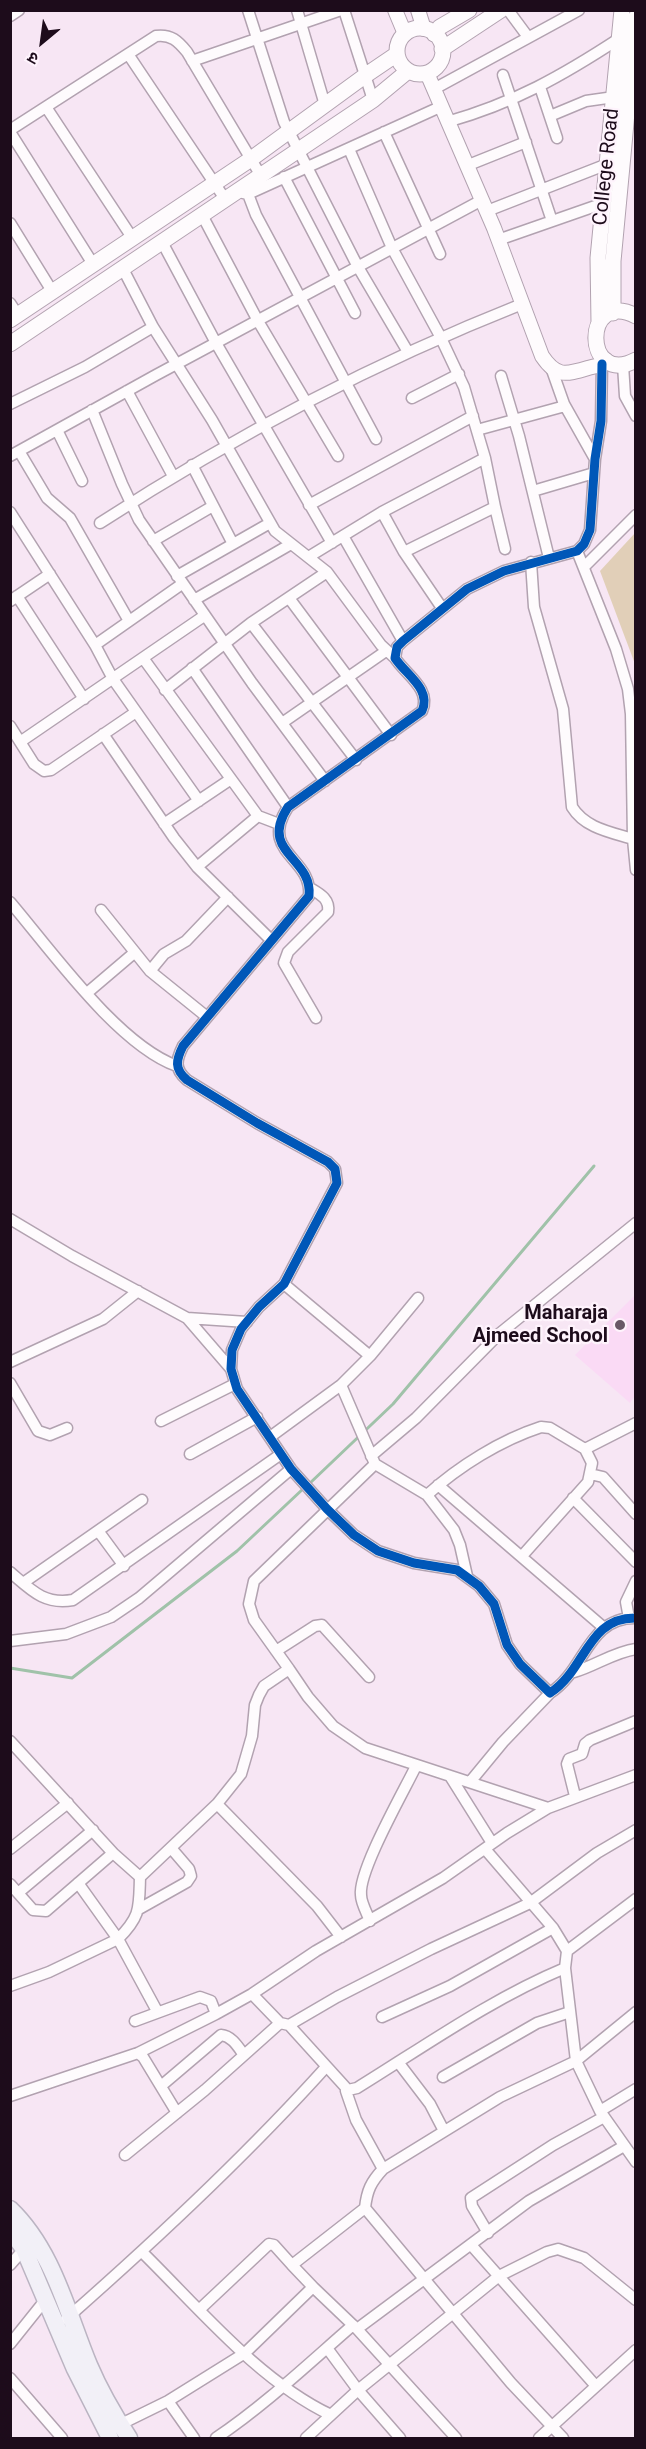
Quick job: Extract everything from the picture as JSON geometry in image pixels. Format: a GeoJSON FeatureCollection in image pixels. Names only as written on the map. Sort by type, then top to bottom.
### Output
{"type":"FeatureCollection","features":[{"type":"Feature","properties":{"kind":"main road"},"geometry":{"type":"LineString","coordinates":[[469,10],[441,27],[429,31],[411,30],[405,34],[397,47],[399,62],[408,71],[418,74],[427,73],[438,65],[442,49],[501,10]]}},
{"type":"Feature","properties":{"kind":"main road","name":"College Road"},"geometry":{"type":"LineString","coordinates":[[613,313],[614,97],[622,10]]}},
{"type":"Feature","properties":{"kind":"main road","name":"College Road"},"geometry":{"type":"LineString","coordinates":[[604,362],[595,346],[594,334],[599,323],[598,258],[604,203],[615,162],[636,17]]}},
{"type":"Feature","properties":{"kind":"main road"},"geometry":{"type":"LineString","coordinates":[[429,31],[442,49]]}},
{"type":"Feature","properties":{"kind":"main road"},"geometry":{"type":"LineString","coordinates":[[13,313],[52,291],[251,159],[397,54]]}},
{"type":"Feature","properties":{"kind":"main road"},"geometry":{"type":"LineString","coordinates":[[11,343],[202,215],[237,195],[261,176],[373,100],[408,71]]}},
{"type":"Feature","properties":{"kind":"main road"},"geometry":{"type":"LineString","coordinates":[[599,323],[613,313],[624,312],[636,316]]}},
{"type":"Feature","properties":{"kind":"main road"},"geometry":{"type":"LineString","coordinates":[[604,362],[632,362]]}},
{"type":"Feature","properties":{"kind":"main road"},"geometry":{"type":"LineString","coordinates":[[10,2209],[38,2244],[71,2314],[116,2433]]}},
{"type":"Feature","properties":{"kind":"main road"},"geometry":{"type":"LineString","coordinates":[[10,2230],[24,2249],[75,2369],[116,2433]]}},
{"type":"Feature","properties":{"kind":"street"},"geometry":{"type":"LineString","coordinates":[[10,16],[19,10]]}},
{"type":"Feature","properties":{"kind":"street"},"geometry":{"type":"LineString","coordinates":[[248,10],[281,117],[358,267],[408,352]]}},
{"type":"Feature","properties":{"kind":"street"},"geometry":{"type":"LineString","coordinates":[[297,10],[325,105]]}},
{"type":"Feature","properties":{"kind":"street"},"geometry":{"type":"LineString","coordinates":[[192,61],[343,10],[373,100]]}},
{"type":"Feature","properties":{"kind":"street"},"geometry":{"type":"LineString","coordinates":[[395,10],[405,34]]}},
{"type":"Feature","properties":{"kind":"street"},"geometry":{"type":"LineString","coordinates":[[418,10],[429,31]]}},
{"type":"Feature","properties":{"kind":"street"},"geometry":{"type":"LineString","coordinates":[[508,10],[528,37]]}},
{"type":"Feature","properties":{"kind":"street"},"geometry":{"type":"LineString","coordinates":[[434,89],[579,10]]}},
{"type":"Feature","properties":{"kind":"street"},"geometry":{"type":"LineString","coordinates":[[93,264],[10,131],[156,36],[164,35],[179,43],[261,176]]}},
{"type":"Feature","properties":{"kind":"street"},"geometry":{"type":"LineString","coordinates":[[447,122],[512,100],[540,87],[620,38]]}},
{"type":"Feature","properties":{"kind":"street"},"geometry":{"type":"LineString","coordinates":[[128,54],[214,182],[237,195],[256,215],[376,439]]}},
{"type":"Feature","properties":{"kind":"street"},"geometry":{"type":"LineString","coordinates":[[427,73],[498,240],[542,356],[552,370],[565,406],[595,459]]}},
{"type":"Feature","properties":{"kind":"street"},"geometry":{"type":"LineString","coordinates":[[503,75],[552,221]]}},
{"type":"Feature","properties":{"kind":"street"},"geometry":{"type":"LineString","coordinates":[[540,87],[557,138]]}},
{"type":"Feature","properties":{"kind":"street"},"geometry":{"type":"LineString","coordinates":[[550,116],[586,101],[614,97]]}},
{"type":"Feature","properties":{"kind":"street"},"geometry":{"type":"LineString","coordinates":[[46,107],[133,238]]}},
{"type":"Feature","properties":{"kind":"street"},"geometry":{"type":"LineString","coordinates":[[237,195],[308,168],[440,107]]}},
{"type":"Feature","properties":{"kind":"street"},"geometry":{"type":"LineString","coordinates":[[384,132],[440,254]]}},
{"type":"Feature","properties":{"kind":"street"},"geometry":{"type":"LineString","coordinates":[[466,166],[526,142]]}},
{"type":"Feature","properties":{"kind":"street"},"geometry":{"type":"LineString","coordinates":[[349,148],[392,248],[459,374],[485,458],[505,549]]}},
{"type":"Feature","properties":{"kind":"street"},"geometry":{"type":"LineString","coordinates":[[129,621],[70,518],[47,498],[15,454],[428,228],[484,206],[542,190],[615,162]]}},
{"type":"Feature","properties":{"kind":"street"},"geometry":{"type":"LineString","coordinates":[[284,177],[355,313]]}},
{"type":"Feature","properties":{"kind":"street"},"geometry":{"type":"LineString","coordinates":[[498,240],[604,203]]}},
{"type":"Feature","properties":{"kind":"street"},"geometry":{"type":"LineString","coordinates":[[202,215],[258,321],[338,456]]}},
{"type":"Feature","properties":{"kind":"street"},"geometry":{"type":"LineString","coordinates":[[10,223],[52,291]]}},
{"type":"Feature","properties":{"kind":"street"},"geometry":{"type":"LineString","coordinates":[[162,242],[216,343],[332,543]]}},
{"type":"Feature","properties":{"kind":"street"},"geometry":{"type":"LineString","coordinates":[[123,269],[153,327],[227,445],[275,531],[310,556],[327,572],[422,690],[425,697],[425,705],[415,718],[288,807],[278,830],[281,842],[308,879],[309,896],[183,1046],[177,1059],[179,1073],[187,1080],[256,1123],[328,1162],[335,1169],[337,1183],[284,1284],[259,1307],[247,1322],[232,1350],[231,1369],[236,1384],[281,1454],[314,1496],[354,1535],[378,1551],[414,1563],[457,1570],[479,1586],[494,1604],[507,1645],[520,1664],[550,1693]]}},
{"type":"Feature","properties":{"kind":"street"},"geometry":{"type":"LineString","coordinates":[[100,523],[173,476],[306,401],[440,336],[522,304]]}},
{"type":"Feature","properties":{"kind":"street"},"geometry":{"type":"LineString","coordinates":[[10,405],[85,367],[153,327]]}},
{"type":"Feature","properties":{"kind":"street"},"geometry":{"type":"LineString","coordinates":[[282,723],[348,677],[391,654],[403,640],[467,589],[504,571],[578,551],[584,544],[590,530],[595,459],[601,421],[604,362],[571,374],[561,374],[552,370]]}},
{"type":"Feature","properties":{"kind":"street"},"geometry":{"type":"LineString","coordinates":[[632,362],[625,396],[636,416]]}},
{"type":"Feature","properties":{"kind":"street"},"geometry":{"type":"LineString","coordinates":[[412,398],[459,374]]}},
{"type":"Feature","properties":{"kind":"street"},"geometry":{"type":"LineString","coordinates":[[501,376],[515,420],[549,558]]}},
{"type":"Feature","properties":{"kind":"street"},"geometry":{"type":"LineString","coordinates":[[127,391],[173,476]]}},
{"type":"Feature","properties":{"kind":"street"},"geometry":{"type":"LineString","coordinates":[[477,430],[565,406]]}},
{"type":"Feature","properties":{"kind":"street"},"geometry":{"type":"LineString","coordinates":[[92,410],[130,503],[153,541],[224,644],[325,781]]}},
{"type":"Feature","properties":{"kind":"street"},"geometry":{"type":"LineString","coordinates":[[309,505],[473,416]]}},
{"type":"Feature","properties":{"kind":"street"},"geometry":{"type":"LineString","coordinates":[[57,430],[82,481]]}},
{"type":"Feature","properties":{"kind":"street"},"geometry":{"type":"LineString","coordinates":[[310,556],[382,512],[485,458]]}},
{"type":"Feature","properties":{"kind":"street"},"geometry":{"type":"LineString","coordinates":[[192,465],[232,544]]}},
{"type":"Feature","properties":{"kind":"street"},"geometry":{"type":"LineString","coordinates":[[533,492],[594,473]]}},
{"type":"Feature","properties":{"kind":"street"},"geometry":{"type":"LineString","coordinates":[[153,541],[213,506]]}},
{"type":"Feature","properties":{"kind":"street"},"geometry":{"type":"LineString","coordinates":[[404,552],[495,507]]}},
{"type":"Feature","properties":{"kind":"street"},"geometry":{"type":"LineString","coordinates":[[10,512],[95,645],[113,679],[199,801]]}},
{"type":"Feature","properties":{"kind":"street"},"geometry":{"type":"LineString","coordinates":[[382,512],[404,552],[442,608]]}},
{"type":"Feature","properties":{"kind":"street"},"geometry":{"type":"LineString","coordinates":[[585,566],[636,514]]}},
{"type":"Feature","properties":{"kind":"street"},"geometry":{"type":"LineString","coordinates":[[95,645],[129,621],[179,580],[232,544],[270,522]]}},
{"type":"Feature","properties":{"kind":"street"},"geometry":{"type":"LineString","coordinates":[[343,536],[403,640]]}},
{"type":"Feature","properties":{"kind":"street"},"geometry":{"type":"LineString","coordinates":[[194,600],[291,544]]}},
{"type":"Feature","properties":{"kind":"street"},"geometry":{"type":"LineString","coordinates":[[578,551],[616,649],[628,689],[631,714],[633,839],[636,870]]}},
{"type":"Feature","properties":{"kind":"street"},"geometry":{"type":"LineString","coordinates":[[531,562],[534,607],[563,709],[572,807],[578,817],[590,825],[633,839]]}},
{"type":"Feature","properties":{"kind":"street"},"geometry":{"type":"LineString","coordinates":[[165,690],[251,623],[327,572]]}},
{"type":"Feature","properties":{"kind":"street"},"geometry":{"type":"LineString","coordinates":[[50,574],[14,598],[84,699]]}},
{"type":"Feature","properties":{"kind":"street"},"geometry":{"type":"LineString","coordinates":[[290,598],[391,735]]}},
{"type":"Feature","properties":{"kind":"street"},"geometry":{"type":"LineString","coordinates":[[21,742],[204,616]]}},
{"type":"Feature","properties":{"kind":"street"},"geometry":{"type":"LineString","coordinates":[[251,623],[356,759]]}},
{"type":"Feature","properties":{"kind":"street"},"geometry":{"type":"LineString","coordinates":[[143,658],[258,816],[279,824]]}},
{"type":"Feature","properties":{"kind":"street"},"geometry":{"type":"LineString","coordinates":[[192,668],[288,807]]}},
{"type":"Feature","properties":{"kind":"street"},"geometry":{"type":"LineString","coordinates":[[10,726],[34,764],[44,771],[51,770],[136,712]]}},
{"type":"Feature","properties":{"kind":"street"},"geometry":{"type":"LineString","coordinates":[[103,734],[164,824],[197,867],[271,940]]}},
{"type":"Feature","properties":{"kind":"street"},"geometry":{"type":"LineString","coordinates":[[164,824],[231,779]]}},
{"type":"Feature","properties":{"kind":"street"},"geometry":{"type":"LineString","coordinates":[[197,867],[258,816]]}},
{"type":"Feature","properties":{"kind":"street"},"geometry":{"type":"LineString","coordinates":[[310,888],[325,898],[329,906],[328,912],[288,952],[284,963],[316,1018]]}},
{"type":"Feature","properties":{"kind":"street"},"geometry":{"type":"LineString","coordinates":[[150,971],[164,954],[186,941],[228,897]]}},
{"type":"Feature","properties":{"kind":"street"},"geometry":{"type":"LineString","coordinates":[[10,902],[100,1008],[147,1051],[177,1066]]}},
{"type":"Feature","properties":{"kind":"street"},"geometry":{"type":"LineString","coordinates":[[101,910],[134,954],[150,971],[207,1017]]}},
{"type":"Feature","properties":{"kind":"street"},"geometry":{"type":"LineString","coordinates":[[87,993],[134,954]]}},
{"type":"Feature","properties":{"kind":"street"},"geometry":{"type":"LineString","coordinates":[[10,1219],[187,1318],[231,1369]]}},
{"type":"Feature","properties":{"kind":"street"},"geometry":{"type":"LineString","coordinates":[[548,1808],[365,1748],[348,1738],[333,1726],[308,1697],[254,1620],[249,1604],[254,1581],[499,1334],[636,1223]]}},
{"type":"Feature","properties":{"kind":"street"},"geometry":{"type":"LineString","coordinates":[[284,1284],[370,1356]]}},
{"type":"Feature","properties":{"kind":"street"},"geometry":{"type":"LineString","coordinates":[[10,1362],[103,1319],[138,1291]]}},
{"type":"Feature","properties":{"kind":"street"},"geometry":{"type":"LineString","coordinates":[[270,1437],[341,1385],[370,1356],[418,1298]]}},
{"type":"Feature","properties":{"kind":"street"},"geometry":{"type":"LineString","coordinates":[[187,1318],[247,1322]]}},
{"type":"Feature","properties":{"kind":"street"},"geometry":{"type":"LineString","coordinates":[[10,1383],[16,1407],[38,1431],[50,1436],[67,1428]]}},
{"type":"Feature","properties":{"kind":"street"},"geometry":{"type":"LineString","coordinates":[[161,1421],[236,1384]]}},
{"type":"Feature","properties":{"kind":"street"},"geometry":{"type":"LineString","coordinates":[[341,1385],[373,1460],[427,1495],[454,1530],[467,1576]]}},
{"type":"Feature","properties":{"kind":"street"},"geometry":{"type":"LineString","coordinates":[[190,1454],[257,1417]]}},
{"type":"Feature","properties":{"kind":"street"},"geometry":{"type":"LineString","coordinates":[[585,1449],[636,1423]]}},
{"type":"Feature","properties":{"kind":"street"},"geometry":{"type":"LineString","coordinates":[[427,1495],[487,1452],[542,1427],[550,1428],[585,1449],[592,1463],[588,1482],[522,1556]]}},
{"type":"Feature","properties":{"kind":"street"},"geometry":{"type":"LineString","coordinates":[[10,1572],[38,1595],[60,1602],[73,1600],[281,1454]]}},
{"type":"Feature","properties":{"kind":"street"},"geometry":{"type":"LineString","coordinates":[[10,1641],[66,1634],[111,1617],[139,1598],[293,1472]]}},
{"type":"Feature","properties":{"kind":"street"},"geometry":{"type":"LineString","coordinates":[[590,1474],[603,1477],[636,1515]]}},
{"type":"Feature","properties":{"kind":"street"},"geometry":{"type":"LineString","coordinates":[[438,1485],[603,1627]]}},
{"type":"Feature","properties":{"kind":"street"},"geometry":{"type":"LineString","coordinates":[[573,1498],[636,1562]]}},
{"type":"Feature","properties":{"kind":"street"},"geometry":{"type":"LineString","coordinates":[[23,1583],[142,1500]]}},
{"type":"Feature","properties":{"kind":"street"},"geometry":{"type":"LineString","coordinates":[[99,1532],[124,1566]]}},
{"type":"Feature","properties":{"kind":"street"},"geometry":{"type":"LineString","coordinates":[[470,1782],[503,1742],[550,1693],[574,1672],[589,1645],[603,1627],[632,1618],[626,1602],[636,1581]]}},
{"type":"Feature","properties":{"kind":"street"},"geometry":{"type":"LineString","coordinates":[[276,1651],[315,1626],[322,1624],[369,1677]]}},
{"type":"Feature","properties":{"kind":"street"},"geometry":{"type":"LineString","coordinates":[[574,1672],[592,1667],[622,1652],[636,1649]]}},
{"type":"Feature","properties":{"kind":"street"},"geometry":{"type":"LineString","coordinates":[[10,1986],[49,1972],[118,1939],[133,1924],[139,1909],[140,1877],[217,1804],[241,1774],[252,1736],[255,1705],[259,1695],[264,1686],[289,1669]]}},
{"type":"Feature","properties":{"kind":"street"},"geometry":{"type":"LineString","coordinates":[[575,1796],[567,1764],[569,1759],[582,1754],[585,1744],[590,1740],[636,1721]]}},
{"type":"Feature","properties":{"kind":"street"},"geometry":{"type":"LineString","coordinates":[[11,1742],[113,1853],[140,1877]]}},
{"type":"Feature","properties":{"kind":"street"},"geometry":{"type":"LineString","coordinates":[[370,1921],[360,1895],[362,1881],[375,1848],[417,1766]]}},
{"type":"Feature","properties":{"kind":"street"},"geometry":{"type":"LineString","coordinates":[[10,2096],[138,2053],[216,2014],[252,1994],[316,1951],[443,1878],[548,1808],[636,1775]]}},
{"type":"Feature","properties":{"kind":"street"},"geometry":{"type":"LineString","coordinates":[[450,1776],[488,1846],[530,1903],[553,1928],[567,1951],[565,1968],[576,2061],[602,2114],[636,2162]]}},
{"type":"Feature","properties":{"kind":"street"},"geometry":{"type":"LineString","coordinates":[[10,1849],[68,1803]]}},
{"type":"Feature","properties":{"kind":"street"},"geometry":{"type":"LineString","coordinates":[[217,1804],[317,1906],[341,1937]]}},
{"type":"Feature","properties":{"kind":"street"},"geometry":{"type":"LineString","coordinates":[[18,1893],[93,1830]]}},
{"type":"Feature","properties":{"kind":"street"},"geometry":{"type":"LineString","coordinates":[[124,2155],[284,2024],[410,1959],[530,1903],[597,1853],[636,1830]]}},
{"type":"Feature","properties":{"kind":"street"},"geometry":{"type":"LineString","coordinates":[[139,1909],[187,1882],[190,1876],[189,1869],[171,1848]]}},
{"type":"Feature","properties":{"kind":"street"},"geometry":{"type":"LineString","coordinates":[[10,1884],[33,1910],[46,1911],[113,1853]]}},
{"type":"Feature","properties":{"kind":"street"},"geometry":{"type":"LineString","coordinates":[[78,1883],[118,1939],[157,2011]]}},
{"type":"Feature","properties":{"kind":"street"},"geometry":{"type":"LineString","coordinates":[[567,1951],[636,1899]]}},
{"type":"Feature","properties":{"kind":"street"},"geometry":{"type":"LineString","coordinates":[[382,2017],[450,1986],[553,1928]]}},
{"type":"Feature","properties":{"kind":"street"},"geometry":{"type":"LineString","coordinates":[[348,2090],[357,2088],[491,2004],[565,1968]]}},
{"type":"Feature","properties":{"kind":"street"},"geometry":{"type":"LineString","coordinates":[[252,1994],[348,2090]]}},
{"type":"Feature","properties":{"kind":"street"},"geometry":{"type":"LineString","coordinates":[[135,2020],[200,1997],[211,2001],[216,2014]]}},
{"type":"Feature","properties":{"kind":"street"},"geometry":{"type":"LineString","coordinates":[[443,2077],[537,2023],[570,2012]]}},
{"type":"Feature","properties":{"kind":"street"},"geometry":{"type":"LineString","coordinates":[[292,2265],[365,2208],[370,2183],[383,2169],[500,2097],[576,2061],[636,2012]]}},
{"type":"Feature","properties":{"kind":"street"},"geometry":{"type":"LineString","coordinates":[[161,2086],[221,2035],[231,2038],[244,2055]]}},
{"type":"Feature","properties":{"kind":"street"},"geometry":{"type":"LineString","coordinates":[[138,2053],[177,2113]]}},
{"type":"Feature","properties":{"kind":"street"},"geometry":{"type":"LineString","coordinates":[[398,2062],[430,2104],[444,2131]]}},
{"type":"Feature","properties":{"kind":"street"},"geometry":{"type":"LineString","coordinates":[[57,2326],[142,2252],[237,2163],[326,2067]]}},
{"type":"Feature","properties":{"kind":"street"},"geometry":{"type":"LineString","coordinates":[[488,2233],[472,2206],[471,2198],[602,2114],[636,2089]]}},
{"type":"Feature","properties":{"kind":"street"},"geometry":{"type":"LineString","coordinates":[[348,2090],[346,2091],[357,2120],[383,2169]]}},
{"type":"Feature","properties":{"kind":"street"},"geometry":{"type":"LineString","coordinates":[[216,2439],[242,2421],[327,2348],[472,2246],[530,2201],[624,2146]]}},
{"type":"Feature","properties":{"kind":"street"},"geometry":{"type":"LineString","coordinates":[[365,2208],[511,2383],[563,2439]]}},
{"type":"Feature","properties":{"kind":"street"},"geometry":{"type":"LineString","coordinates":[[200,2309],[269,2244],[274,2245],[355,2327],[456,2439]]}},
{"type":"Feature","properties":{"kind":"street"},"geometry":{"type":"LineString","coordinates":[[472,2246],[595,2385]]}},
{"type":"Feature","properties":{"kind":"street"},"geometry":{"type":"LineString","coordinates":[[10,2265],[24,2249]]}},
{"type":"Feature","properties":{"kind":"street"},"geometry":{"type":"LineString","coordinates":[[311,2437],[357,2390],[499,2276],[547,2252],[558,2249],[584,2258],[636,2300]]}},
{"type":"Feature","properties":{"kind":"street"},"geometry":{"type":"LineString","coordinates":[[142,2252],[244,2353],[283,2387],[307,2404],[331,2415]]}},
{"type":"Feature","properties":{"kind":"street"},"geometry":{"type":"LineString","coordinates":[[116,2433],[244,2353],[313,2287]]}},
{"type":"Feature","properties":{"kind":"street"},"geometry":{"type":"LineString","coordinates":[[10,2344],[46,2299]]}},
{"type":"Feature","properties":{"kind":"street"},"geometry":{"type":"LineString","coordinates":[[327,2348],[357,2390],[400,2439]]}},
{"type":"Feature","properties":{"kind":"street"},"geometry":{"type":"LineString","coordinates":[[539,2439],[595,2385],[636,2350]]}},
{"type":"Feature","properties":{"kind":"street"},"geometry":{"type":"LineString","coordinates":[[10,2378],[62,2439]]}},
{"type":"Feature","properties":{"kind":"street"},"geometry":{"type":"LineString","coordinates":[[168,2401],[194,2439]]}},
{"type":"Feature","properties":{"kind":"shaded area"},"geometry":{"type":"Polygon","coordinates":[[[635,533],[635,664],[600,571],[635,533]]]}},
{"type":"Feature","properties":{"kind":"shaded area","name":"Maharaja Ajmeed School"},"geometry":{"type":"Polygon","coordinates":[[[635,1295],[635,1396],[630,1403],[575,1355],[635,1295]]]}},
{"type":"Feature","properties":{"kind":"waterway"},"geometry":{"type":"LineString","coordinates":[[309,1484],[393,1404],[594,1166]]}},
{"type":"Feature","properties":{"kind":"waterway"},"geometry":{"type":"LineString","coordinates":[[10,1668],[72,1678],[237,1551],[304,1488]]}},
{"type":"Feature","properties":{"kind":"cycle path"},"geometry":{"type":"LineString","coordinates":[[602,364],[601,421],[595,459],[590,530],[584,544],[577,551],[504,571],[467,589],[397,647],[395,658],[416,682],[423,696],[422,711],[288,807],[280,822],[279,835],[283,845],[303,872],[308,883],[309,896],[183,1046],[178,1068],[187,1080],[257,1123],[328,1162],[335,1169],[337,1183],[284,1284],[259,1307],[241,1329],[232,1350],[231,1369],[237,1389],[291,1469],[354,1535],[378,1551],[414,1563],[457,1570],[479,1586],[494,1604],[507,1645],[520,1664],[550,1693],[562,1683],[588,1646],[607,1626],[620,1620],[636,1618]]}},
{"type":"Feature","properties":{"kind":"place","name":"Maharaja Ajmeed School"},"geometry":{"type":"Point","coordinates":[620,1325]}}]}
